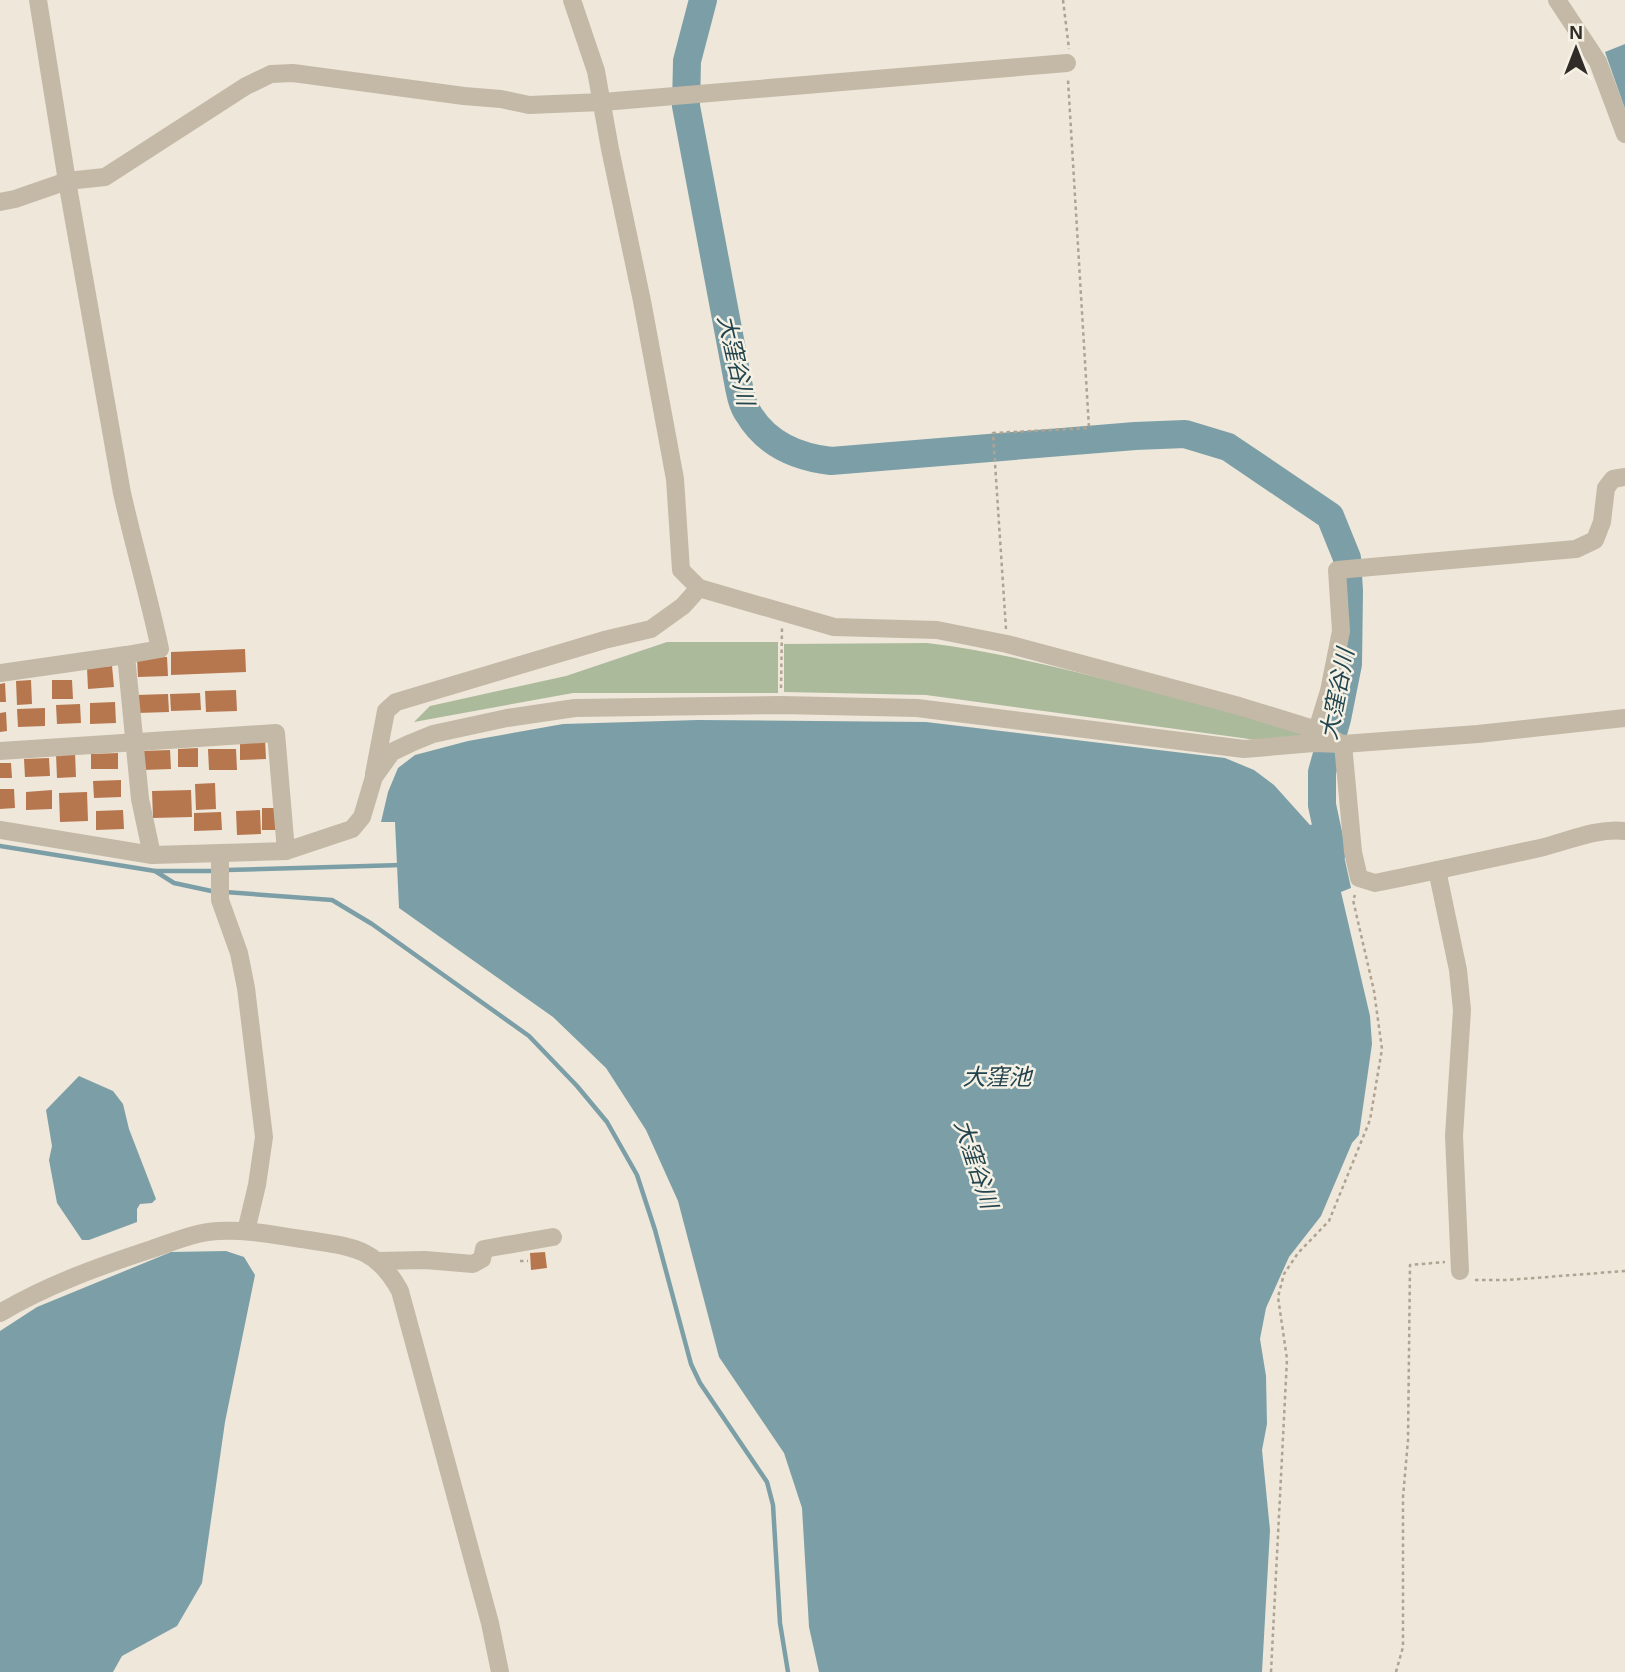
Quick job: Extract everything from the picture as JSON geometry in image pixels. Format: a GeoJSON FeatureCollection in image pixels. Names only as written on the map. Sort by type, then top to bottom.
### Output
{"type":"FeatureCollection","features":[{"type":"Feature","properties":{"kind":"street"},"geometry":{"type":"LineString","coordinates":[[0,673],[160,649],[122,493],[38,0]]}},
{"type":"Feature","properties":{"kind":"street"},"geometry":{"type":"LineString","coordinates":[[572,0],[596,71],[642,301],[675,479],[681,570],[699,588],[834,626],[937,630],[1007,643],[1239,706],[1331,740]]}},
{"type":"Feature","properties":{"kind":"street"},"geometry":{"type":"LineString","coordinates":[[1557,0],[1598,62],[1625,134]]}},
{"type":"Feature","properties":{"kind":"street"},"geometry":{"type":"LineString","coordinates":[[0,202],[67,181],[105,177],[246,86],[271,74],[293,72],[529,105],[603,102],[1067,63]]}},
{"type":"Feature","properties":{"kind":"street"},"geometry":{"type":"LineString","coordinates":[[1625,477],[1613,479],[1606,488],[1602,523],[1595,540],[1576,549],[1337,570],[1341,631],[1329,691],[1331,740],[1359,878],[1375,883],[1589,834],[1610,830],[1625,831]]}},
{"type":"Feature","properties":{"kind":"street"},"geometry":{"type":"LineString","coordinates":[[0,830],[152,855],[220,858],[286,851],[352,829],[362,817],[374,777],[386,711],[396,702],[604,640],[651,629],[683,606],[699,588]]}},
{"type":"Feature","properties":{"kind":"street"},"geometry":{"type":"LineString","coordinates":[[126,655],[140,800],[152,855]]}},
{"type":"Feature","properties":{"kind":"street"},"geometry":{"type":"LineString","coordinates":[[374,777],[392,752],[433,734],[508,718],[575,708],[781,705],[917,708],[1244,749],[1331,740],[1478,734],[1625,718]]}},
{"type":"Feature","properties":{"kind":"street"},"geometry":{"type":"LineString","coordinates":[[0,751],[276,733],[286,851]]}},
{"type":"Feature","properties":{"kind":"street"},"geometry":{"type":"LineString","coordinates":[[220,858],[220,890],[239,953],[246,988],[264,1138],[246,1231]]}},
{"type":"Feature","properties":{"kind":"street"},"geometry":{"type":"LineString","coordinates":[[1437,870],[1458,970],[1462,1010],[1454,1136],[1460,1271]]}},
{"type":"Feature","properties":{"kind":"street"},"geometry":{"type":"LineString","coordinates":[[0,1313],[28,1297],[152,1249],[216,1231],[246,1231],[353,1247],[377,1261],[390,1272],[400,1291],[490,1623],[500,1672]]}},
{"type":"Feature","properties":{"kind":"street"},"geometry":{"type":"LineString","coordinates":[[377,1261],[425,1260],[472,1264],[482,1259],[484,1249],[553,1237]]}},
{"type":"Feature","properties":{"kind":"path"},"geometry":{"type":"LineString","coordinates":[[1007,643],[993,433],[1089,428],[1067,63],[1070,43],[1063,0]]}},
{"type":"Feature","properties":{"kind":"path"},"geometry":{"type":"LineString","coordinates":[[781,632],[781,699]]}},
{"type":"Feature","properties":{"kind":"path"},"geometry":{"type":"LineString","coordinates":[[1271,1672],[1287,1359],[1278,1297],[1284,1274],[1298,1253],[1329,1221],[1370,1120],[1382,1049],[1374,991],[1353,900],[1359,878]]}},
{"type":"Feature","properties":{"kind":"path"},"geometry":{"type":"LineString","coordinates":[[1396,1672],[1403,1647],[1403,1497],[1408,1440],[1410,1265],[1451,1261],[1470,1280],[1508,1280],[1625,1271]]}},
{"type":"Feature","properties":{"kind":"green space"},"geometry":{"type":"Polygon","coordinates":[[[667,642],[778,642],[778,693],[573,693],[414,722],[430,706],[566,676],[667,642]]]}},
{"type":"Feature","properties":{"kind":"green space"},"geometry":{"type":"Polygon","coordinates":[[[927,643],[991,653],[1150,690],[1309,736],[1264,741],[926,695],[784,692],[784,644],[927,643]]]}},
{"type":"Feature","properties":{"kind":"water"},"geometry":{"type":"Polygon","coordinates":[[[1625,44],[1625,109],[1605,52],[1625,44]]]}},
{"type":"Feature","properties":{"kind":"water","name":"大窪池"},"geometry":{"type":"Polygon","coordinates":[[[698,720],[926,722],[1225,758],[1254,770],[1274,785],[1310,825],[1336,819],[1351,888],[1341,892],[1370,1016],[1372,1044],[1359,1135],[1352,1143],[1321,1216],[1289,1257],[1266,1308],[1260,1339],[1266,1376],[1267,1424],[1262,1450],[1270,1530],[1262,1672],[819,1672],[809,1627],[802,1508],[784,1453],[719,1357],[678,1201],[646,1130],[606,1068],[553,1017],[399,908],[395,822],[381,822],[388,792],[398,768],[415,755],[468,741],[563,724],[698,720]]]}},
{"type":"Feature","properties":{"kind":"water"},"geometry":{"type":"Polygon","coordinates":[[[79,1076],[113,1091],[123,1104],[129,1129],[156,1199],[152,1203],[140,1204],[137,1209],[137,1222],[89,1240],[82,1240],[57,1203],[49,1160],[52,1146],[46,1110],[79,1076]]]}},
{"type":"Feature","properties":{"kind":"water"},"geometry":{"type":"Polygon","coordinates":[[[226,1251],[244,1257],[255,1275],[225,1422],[202,1583],[177,1626],[122,1656],[113,1672],[0,1672],[0,1331],[37,1307],[171,1252],[226,1251]]]}},
{"type":"Feature","properties":{"kind":"building"},"geometry":{"type":"Polygon","coordinates":[[[245,649],[246,672],[171,675],[171,652],[245,649]]]}},
{"type":"Feature","properties":{"kind":"building"},"geometry":{"type":"Polygon","coordinates":[[[167,657],[168,676],[138,677],[137,658],[167,657]]]}},
{"type":"Feature","properties":{"kind":"building"},"geometry":{"type":"Polygon","coordinates":[[[112,666],[114,687],[88,689],[87,668],[112,666]]]}},
{"type":"Feature","properties":{"kind":"building"},"geometry":{"type":"Polygon","coordinates":[[[31,680],[32,704],[17,705],[16,681],[31,680]]]}},
{"type":"Feature","properties":{"kind":"building"},"geometry":{"type":"Polygon","coordinates":[[[52,680],[72,680],[73,699],[52,699],[52,680]]]}},
{"type":"Feature","properties":{"kind":"building"},"geometry":{"type":"Polygon","coordinates":[[[5,683],[6,702],[0,702],[0,684],[5,683]]]}},
{"type":"Feature","properties":{"kind":"building"},"geometry":{"type":"Polygon","coordinates":[[[236,690],[237,711],[206,712],[205,691],[236,690]]]}},
{"type":"Feature","properties":{"kind":"building"},"geometry":{"type":"Polygon","coordinates":[[[200,693],[201,710],[171,711],[170,694],[200,693]]]}},
{"type":"Feature","properties":{"kind":"building"},"geometry":{"type":"Polygon","coordinates":[[[168,694],[169,712],[137,713],[136,695],[168,694]]]}},
{"type":"Feature","properties":{"kind":"building"},"geometry":{"type":"Polygon","coordinates":[[[115,702],[116,723],[90,724],[90,703],[115,702]]]}},
{"type":"Feature","properties":{"kind":"building"},"geometry":{"type":"Polygon","coordinates":[[[80,704],[81,723],[57,724],[56,705],[80,704]]]}},
{"type":"Feature","properties":{"kind":"building"},"geometry":{"type":"Polygon","coordinates":[[[45,708],[45,726],[18,727],[17,709],[45,708]]]}},
{"type":"Feature","properties":{"kind":"building"},"geometry":{"type":"Polygon","coordinates":[[[6,712],[7,731],[0,732],[0,713],[6,712]]]}},
{"type":"Feature","properties":{"kind":"building"},"geometry":{"type":"Polygon","coordinates":[[[265,739],[266,759],[240,760],[240,740],[265,739]]]}},
{"type":"Feature","properties":{"kind":"building"},"geometry":{"type":"Polygon","coordinates":[[[198,748],[198,767],[178,767],[178,749],[198,748]]]}},
{"type":"Feature","properties":{"kind":"building"},"geometry":{"type":"Polygon","coordinates":[[[208,749],[236,749],[237,770],[209,770],[208,749]]]}},
{"type":"Feature","properties":{"kind":"building"},"geometry":{"type":"Polygon","coordinates":[[[170,750],[171,769],[142,770],[141,751],[170,750]]]}},
{"type":"Feature","properties":{"kind":"building"},"geometry":{"type":"Polygon","coordinates":[[[75,753],[76,777],[57,778],[56,754],[75,753]]]}},
{"type":"Feature","properties":{"kind":"building"},"geometry":{"type":"Polygon","coordinates":[[[118,753],[118,769],[91,769],[91,754],[118,753]]]}},
{"type":"Feature","properties":{"kind":"building"},"geometry":{"type":"Polygon","coordinates":[[[49,758],[50,776],[25,777],[24,759],[49,758]]]}},
{"type":"Feature","properties":{"kind":"building"},"geometry":{"type":"Polygon","coordinates":[[[0,763],[11,763],[12,778],[0,778],[0,763]]]}},
{"type":"Feature","properties":{"kind":"building"},"geometry":{"type":"Polygon","coordinates":[[[121,780],[121,797],[94,798],[93,781],[121,780]]]}},
{"type":"Feature","properties":{"kind":"building"},"geometry":{"type":"Polygon","coordinates":[[[215,783],[216,809],[196,810],[195,784],[215,783]]]}},
{"type":"Feature","properties":{"kind":"building"},"geometry":{"type":"Polygon","coordinates":[[[0,789],[14,789],[15,808],[0,809],[0,789]]]}},
{"type":"Feature","properties":{"kind":"building"},"geometry":{"type":"Polygon","coordinates":[[[52,790],[52,809],[26,810],[26,792],[52,790]]]}},
{"type":"Feature","properties":{"kind":"building"},"geometry":{"type":"Polygon","coordinates":[[[191,790],[192,817],[153,818],[152,791],[191,790]]]}},
{"type":"Feature","properties":{"kind":"building"},"geometry":{"type":"Polygon","coordinates":[[[87,792],[88,821],[60,822],[59,793],[87,792]]]}},
{"type":"Feature","properties":{"kind":"building"},"geometry":{"type":"Polygon","coordinates":[[[262,808],[275,808],[276,830],[262,830],[262,808]]]}},
{"type":"Feature","properties":{"kind":"building"},"geometry":{"type":"Polygon","coordinates":[[[123,810],[124,829],[96,830],[96,811],[123,810]]]}},
{"type":"Feature","properties":{"kind":"building"},"geometry":{"type":"Polygon","coordinates":[[[260,810],[261,834],[237,835],[236,811],[260,810]]]}},
{"type":"Feature","properties":{"kind":"building"},"geometry":{"type":"Polygon","coordinates":[[[221,812],[222,830],[194,831],[194,813],[221,812]]]}},
{"type":"Feature","properties":{"kind":"building"},"geometry":{"type":"Polygon","coordinates":[[[545,1252],[547,1268],[531,1270],[530,1253],[545,1252]]]}},
{"type":"Feature","properties":{"kind":"waterway","name":"大窪谷川"},"geometry":{"type":"LineString","coordinates":[[703,0],[687,61],[686,106],[740,394],[755,424],[783,447],[806,456],[831,461],[1185,434],[1228,447],[1330,516],[1347,558],[1348,664],[1337,719],[1322,772],[1322,805],[1332,852],[1325,856]]}},
{"type":"Feature","properties":{"kind":"waterway"},"geometry":{"type":"LineString","coordinates":[[0,846],[155,871],[217,871]]}},
{"type":"Feature","properties":{"kind":"waterway"},"geometry":{"type":"LineString","coordinates":[[226,870],[402,865]]}},
{"type":"Feature","properties":{"kind":"waterway"},"geometry":{"type":"LineString","coordinates":[[155,871],[174,883],[216,892]]}},
{"type":"Feature","properties":{"kind":"waterway"},"geometry":{"type":"LineString","coordinates":[[225,892],[332,900],[372,924],[529,1036],[607,1122],[637,1175],[655,1230],[691,1364],[700,1383],[767,1482],[773,1505],[780,1623],[788,1672]]}}]}
